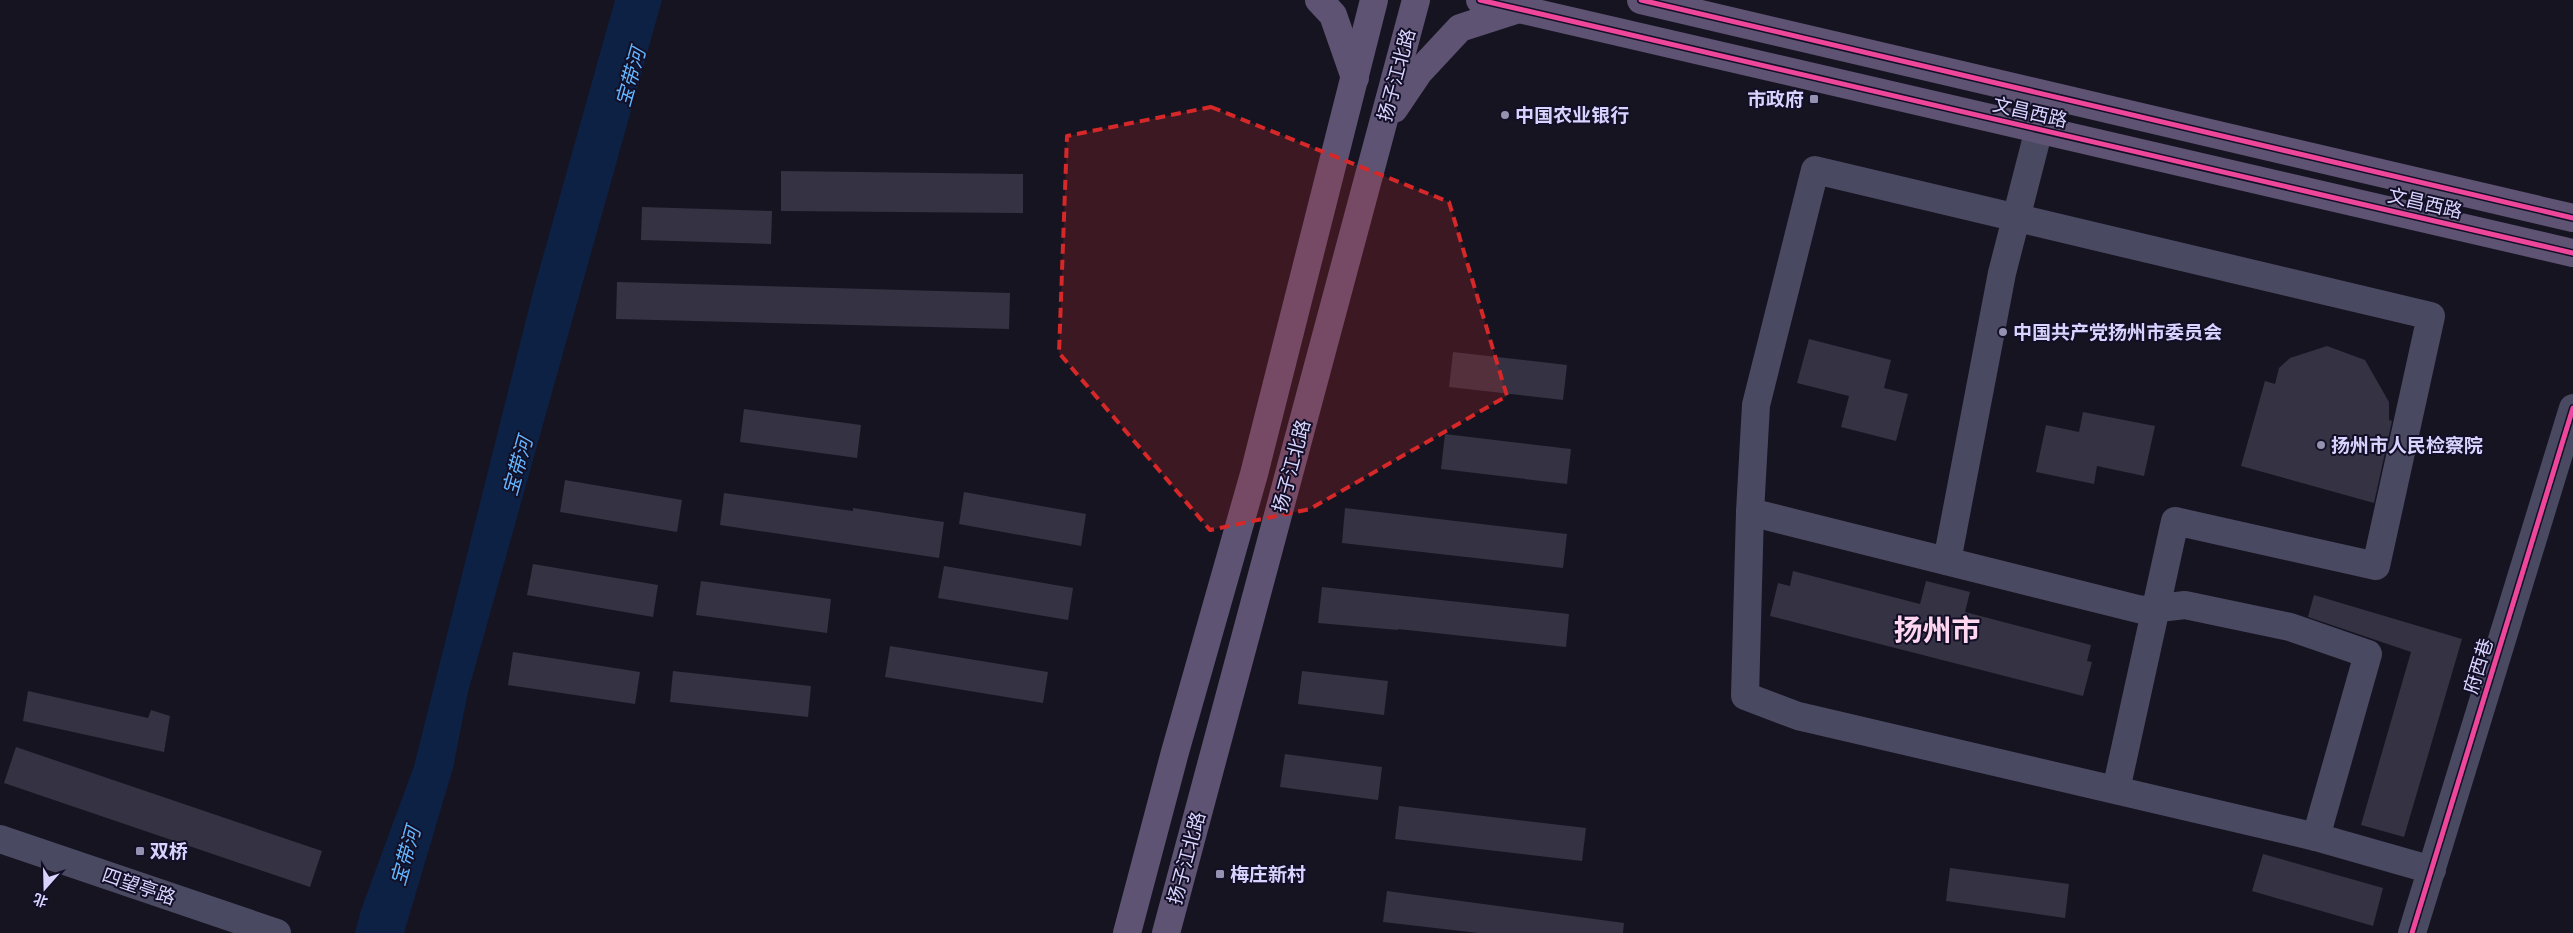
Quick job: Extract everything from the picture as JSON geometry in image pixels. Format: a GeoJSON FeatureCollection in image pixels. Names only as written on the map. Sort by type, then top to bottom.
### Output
{"type":"FeatureCollection","features":[{"type":"Feature","properties":{"kind":"main road"},"geometry":{"type":"LineString","coordinates":[[1319,0],[1333,15],[1354,78]]}},
{"type":"Feature","properties":{"kind":"main road","name":"扬子江北路"},"geometry":{"type":"LineString","coordinates":[[1127,933],[1175,752],[1254,474],[1374,0]]}},
{"type":"Feature","properties":{"kind":"main road","name":"扬子江北路"},"geometry":{"type":"LineString","coordinates":[[1166,933],[1416,0]]}},
{"type":"Feature","properties":{"kind":"main road","name":"文昌西路"},"geometry":{"type":"LineString","coordinates":[[1480,0],[2573,253]]}},
{"type":"Feature","properties":{"kind":"main road","name":"文昌西路"},"geometry":{"type":"LineString","coordinates":[[1640,0],[2573,218]]}},
{"type":"Feature","properties":{"kind":"main road"},"geometry":{"type":"LineString","coordinates":[[1381,129],[1419,72],[1460,28],[1519,9]]}},
{"type":"Feature","properties":{"kind":"street"},"geometry":{"type":"LineString","coordinates":[[1947,561],[2002,273],[2040,129]]}},
{"type":"Feature","properties":{"kind":"street"},"geometry":{"type":"LineString","coordinates":[[2116,790],[2175,521],[2376,566],[2431,316],[1815,170],[1756,405],[1750,512],[1745,696],[1798,716],[2316,837],[2432,870]]}},
{"type":"Feature","properties":{"kind":"street","name":"府西巷"},"geometry":{"type":"LineString","coordinates":[[2412,933],[2573,408]]}},
{"type":"Feature","properties":{"kind":"street"},"geometry":{"type":"LineString","coordinates":[[1750,512],[2142,610],[2186,605],[2290,627],[2368,654],[2316,837]]}},
{"type":"Feature","properties":{"kind":"street","name":"四望亭路"},"geometry":{"type":"LineString","coordinates":[[0,838],[277,933]]}},
{"type":"Feature","properties":{"kind":"highlighted area"},"geometry":{"type":"Polygon","coordinates":[[[1211,107],[1449,202],[1507,396],[1310,509],[1210,530],[1059,353],[1067,136],[1211,107]]]}},
{"type":"Feature","properties":{"kind":"water","name":"宝带河"},"geometry":{"type":"Polygon","coordinates":[[[615,0],[662,0],[468,692],[453,768],[404,933],[355,933],[361,910],[414,766],[533,292],[615,0]]]}},
{"type":"Feature","properties":{"kind":"building"},"geometry":{"type":"Polygon","coordinates":[[[781,171],[1023,174],[1023,213],[781,211],[781,171]]]}},
{"type":"Feature","properties":{"kind":"building"},"geometry":{"type":"Polygon","coordinates":[[[642,207],[772,211],[771,244],[641,240],[642,207]]]}},
{"type":"Feature","properties":{"kind":"building"},"geometry":{"type":"Polygon","coordinates":[[[617,282],[1010,293],[1009,329],[616,319],[617,282]]]}},
{"type":"Feature","properties":{"kind":"building"},"geometry":{"type":"Polygon","coordinates":[[[1809,339],[1891,360],[1884,388],[1908,394],[1896,441],[1841,427],[1849,396],[1797,383],[1809,339]]]}},
{"type":"Feature","properties":{"kind":"building","name":"扬州市人民检察院"},"geometry":{"type":"Polygon","coordinates":[[[2327,346],[2365,360],[2389,402],[2389,420],[2392,421],[2374,503],[2241,466],[2265,381],[2275,384],[2279,368],[2290,358],[2327,346]]]}},
{"type":"Feature","properties":{"kind":"building"},"geometry":{"type":"Polygon","coordinates":[[[1453,352],[1567,365],[1563,400],[1449,387],[1453,352]]]}},
{"type":"Feature","properties":{"kind":"building"},"geometry":{"type":"Polygon","coordinates":[[[744,409],[861,425],[857,458],[740,442],[744,409]]]}},
{"type":"Feature","properties":{"kind":"building"},"geometry":{"type":"Polygon","coordinates":[[[2083,412],[2155,426],[2144,476],[2097,466],[2094,484],[2036,472],[2046,425],[2079,432],[2083,412]]]}},
{"type":"Feature","properties":{"kind":"building"},"geometry":{"type":"Polygon","coordinates":[[[1445,434],[1571,449],[1567,484],[1441,469],[1445,434]]]}},
{"type":"Feature","properties":{"kind":"building"},"geometry":{"type":"Polygon","coordinates":[[[565,480],[682,500],[677,532],[560,512],[565,480]]]}},
{"type":"Feature","properties":{"kind":"building"},"geometry":{"type":"Polygon","coordinates":[[[964,492],[1086,514],[1081,546],[959,524],[964,492]]]}},
{"type":"Feature","properties":{"kind":"building"},"geometry":{"type":"Polygon","coordinates":[[[724,493],[853,511],[853,508],[944,522],[939,558],[720,525],[724,493]]]}},
{"type":"Feature","properties":{"kind":"building"},"geometry":{"type":"Polygon","coordinates":[[[1345,508],[1567,534],[1563,568],[1342,543],[1345,508]]]}},
{"type":"Feature","properties":{"kind":"building"},"geometry":{"type":"Polygon","coordinates":[[[533,564],[658,585],[653,617],[527,595],[533,564]]]}},
{"type":"Feature","properties":{"kind":"building"},"geometry":{"type":"Polygon","coordinates":[[[944,566],[1073,588],[1068,620],[938,598],[944,566]]]}},
{"type":"Feature","properties":{"kind":"building"},"geometry":{"type":"Polygon","coordinates":[[[1793,571],[1920,604],[1926,581],[1970,592],[1965,612],[2091,645],[2087,661],[2092,662],[2083,696],[1770,616],[1778,583],[1790,586],[1793,571]]]}},
{"type":"Feature","properties":{"kind":"building"},"geometry":{"type":"Polygon","coordinates":[[[701,581],[831,599],[827,633],[696,615],[701,581]]]}},
{"type":"Feature","properties":{"kind":"building"},"geometry":{"type":"Polygon","coordinates":[[[1322,587],[1569,614],[1566,647],[1398,629],[1318,623],[1322,587]]]}},
{"type":"Feature","properties":{"kind":"building"},"geometry":{"type":"Polygon","coordinates":[[[2314,595],[2462,639],[2404,837],[2361,825],[2411,652],[2308,617],[2314,595]]]}},
{"type":"Feature","properties":{"kind":"building"},"geometry":{"type":"Polygon","coordinates":[[[890,646],[1048,672],[1043,703],[885,677],[890,646]]]}},
{"type":"Feature","properties":{"kind":"building"},"geometry":{"type":"Polygon","coordinates":[[[513,652],[640,672],[635,704],[508,685],[513,652]]]}},
{"type":"Feature","properties":{"kind":"building"},"geometry":{"type":"Polygon","coordinates":[[[673,671],[811,686],[808,717],[670,702],[673,671]]]}},
{"type":"Feature","properties":{"kind":"building"},"geometry":{"type":"Polygon","coordinates":[[[1302,671],[1388,681],[1384,715],[1298,704],[1302,671]]]}},
{"type":"Feature","properties":{"kind":"building"},"geometry":{"type":"Polygon","coordinates":[[[28,691],[148,718],[151,710],[170,716],[164,752],[23,721],[28,691]]]}},
{"type":"Feature","properties":{"kind":"building"},"geometry":{"type":"Polygon","coordinates":[[[16,747],[322,851],[310,887],[4,783],[16,747]]]}},
{"type":"Feature","properties":{"kind":"building"},"geometry":{"type":"Polygon","coordinates":[[[1285,754],[1382,767],[1378,800],[1280,787],[1285,754]]]}},
{"type":"Feature","properties":{"kind":"building"},"geometry":{"type":"Polygon","coordinates":[[[1399,806],[1586,828],[1582,861],[1395,839],[1399,806]]]}},
{"type":"Feature","properties":{"kind":"building"},"geometry":{"type":"Polygon","coordinates":[[[2263,854],[2383,888],[2373,926],[2252,891],[2263,854]]]}},
{"type":"Feature","properties":{"kind":"building"},"geometry":{"type":"Polygon","coordinates":[[[1950,868],[2069,884],[2065,918],[1946,901],[1950,868]]]}},
{"type":"Feature","properties":{"kind":"building"},"geometry":{"type":"Polygon","coordinates":[[[1387,891],[1624,923],[1623,933],[1478,933],[1383,922],[1387,891]]]}},
{"type":"Feature","properties":{"kind":"cycle path"},"geometry":{"type":"LineString","coordinates":[[1480,0],[2573,253]]}},
{"type":"Feature","properties":{"kind":"cycle path"},"geometry":{"type":"LineString","coordinates":[[1641,0],[2573,218]]}},
{"type":"Feature","properties":{"kind":"cycle path"},"geometry":{"type":"LineString","coordinates":[[2412,933],[2573,408]]}},
{"type":"Feature","properties":{"kind":"place","name":"市政府"},"geometry":{"type":"Point","coordinates":[1814,99]}},
{"type":"Feature","properties":{"kind":"place","name":"中国农业银行"},"geometry":{"type":"Point","coordinates":[1505,115]}},
{"type":"Feature","properties":{"kind":"place","name":"中国共产党扬州市委员会"},"geometry":{"type":"Point","coordinates":[2003,332]}},
{"type":"Feature","properties":{"kind":"place","name":"扬州市人民检察院"},"geometry":{"type":"Point","coordinates":[2321,445]}},
{"type":"Feature","properties":{"kind":"place","name":"双桥"},"geometry":{"type":"Point","coordinates":[140,851]}},
{"type":"Feature","properties":{"kind":"place","name":"梅庄新村"},"geometry":{"type":"Point","coordinates":[1220,874]}},
{"type":"Feature","properties":{"kind":"district","name":"扬州市"},"geometry":{"type":"Point","coordinates":[1937,629]}}]}
